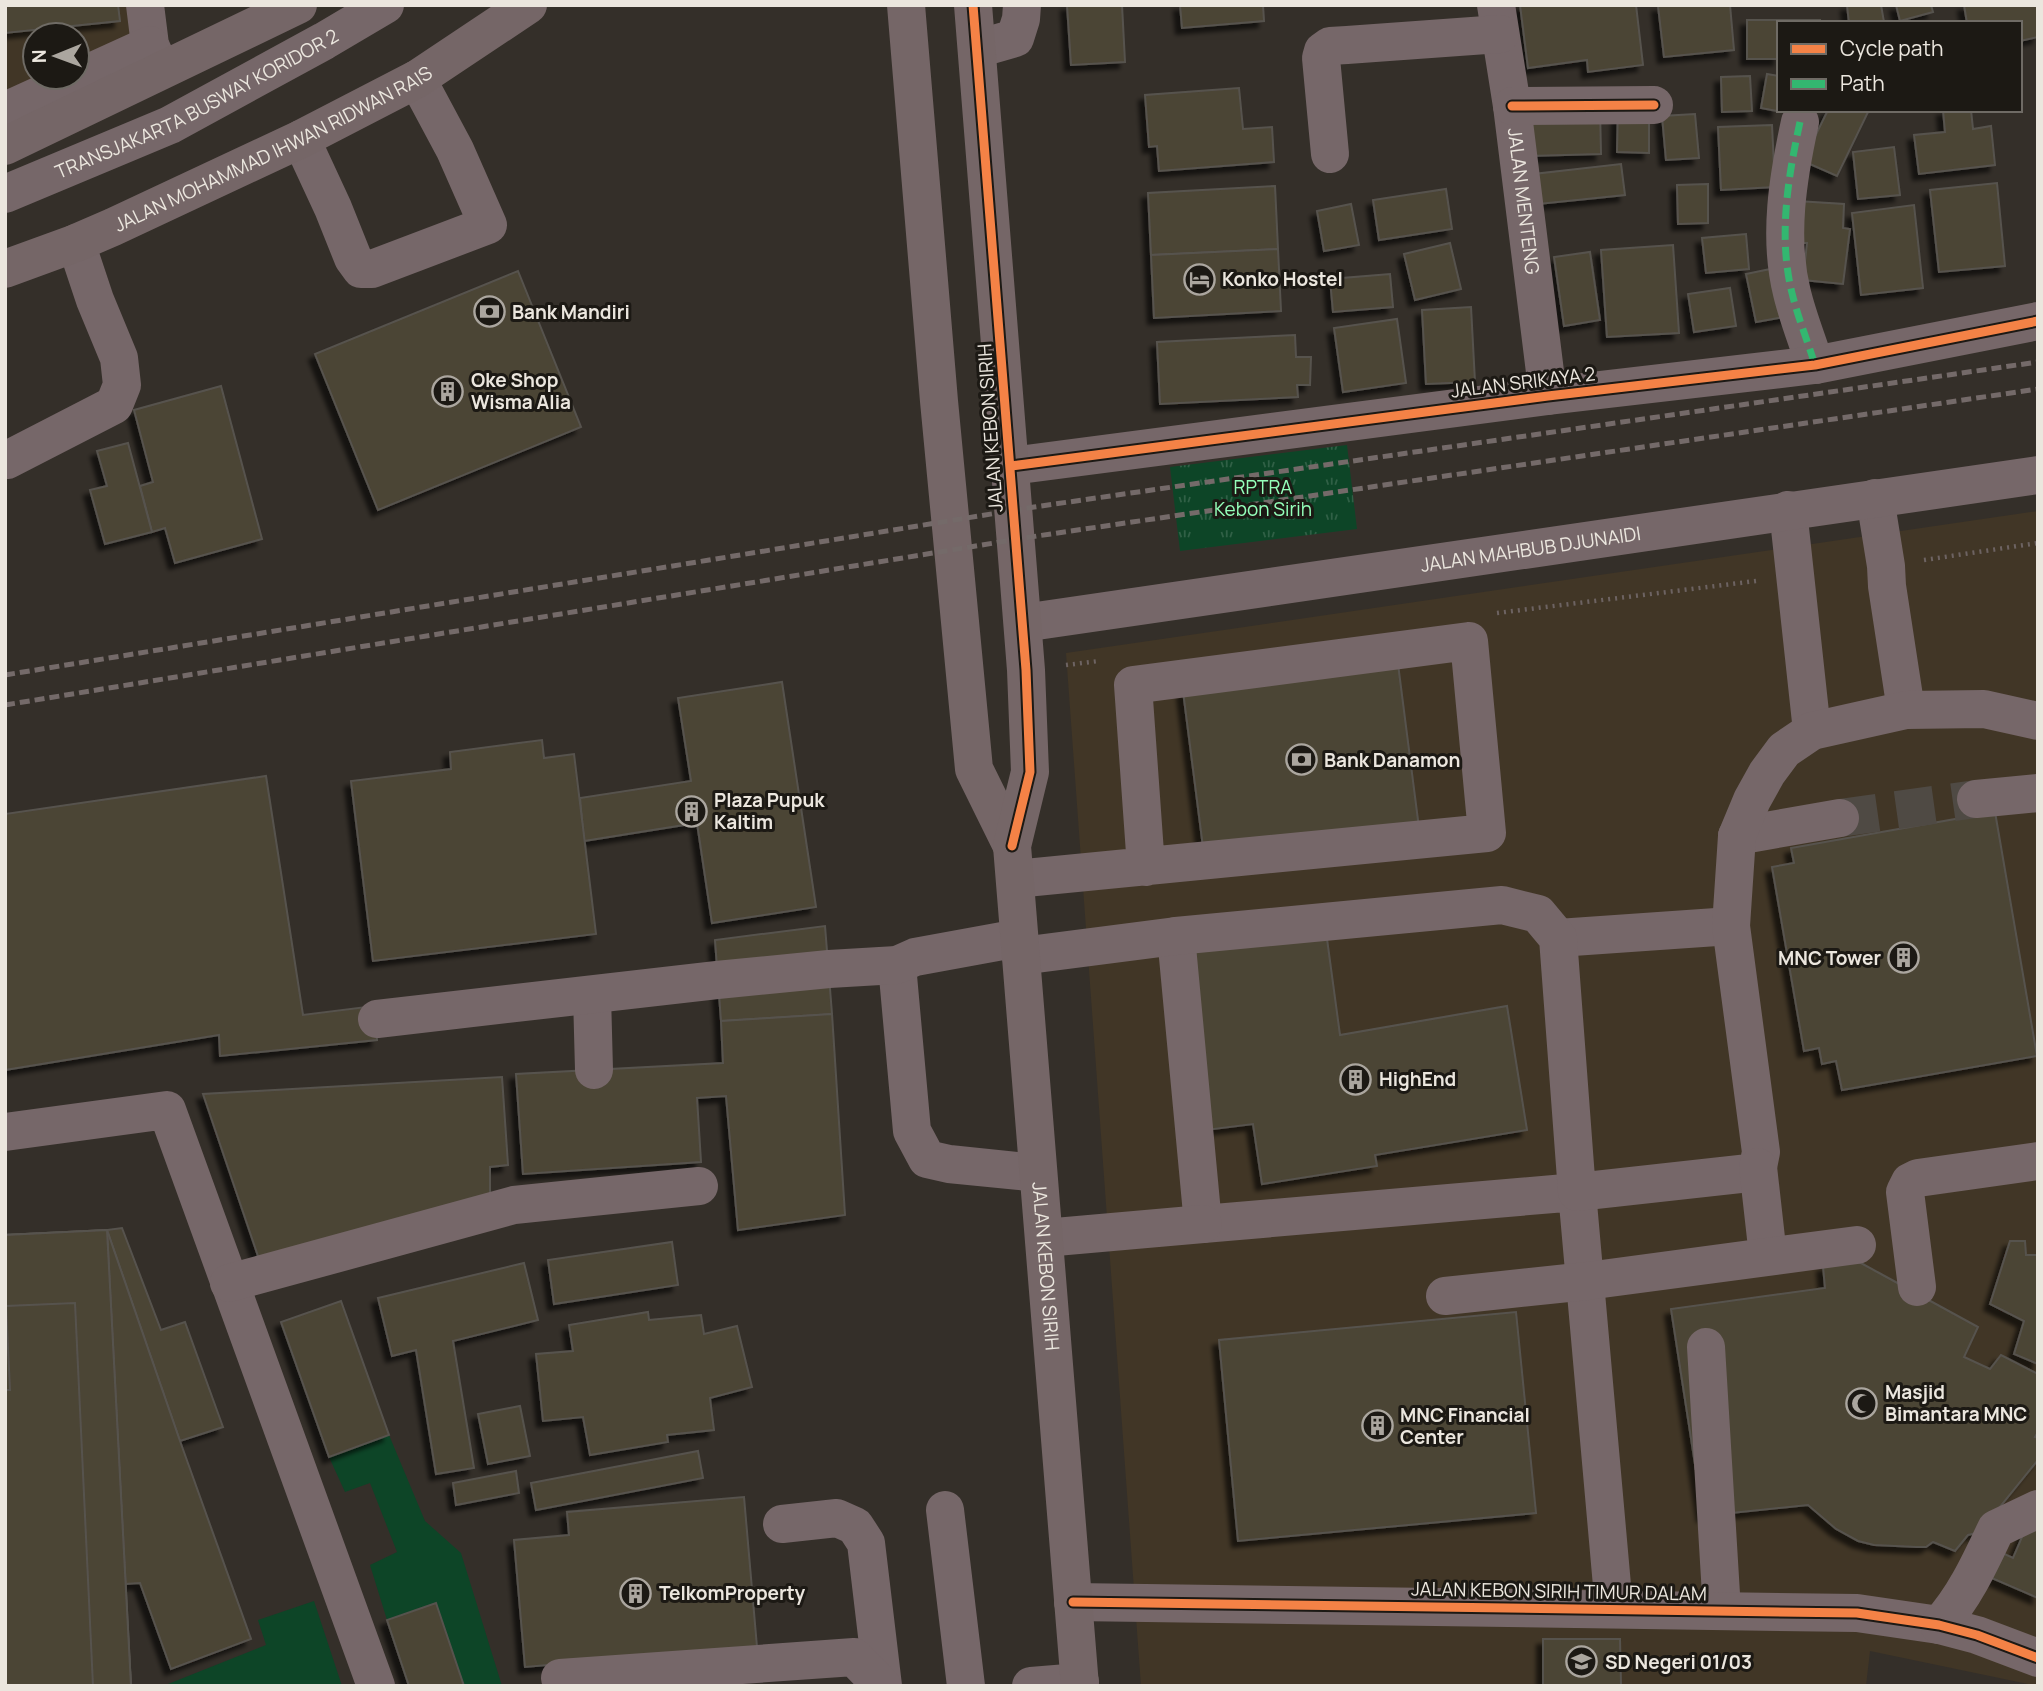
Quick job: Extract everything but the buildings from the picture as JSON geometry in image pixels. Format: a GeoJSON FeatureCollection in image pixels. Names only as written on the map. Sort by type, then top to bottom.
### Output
{"type":"FeatureCollection","features":[{"type":"Feature","properties":{"kind":"main road"},"geometry":{"type":"LineString","coordinates":[[5,146],[156,58],[299,5]]}},
{"type":"Feature","properties":{"kind":"main road","name":"JALAN MOHAMMAD IHWAN RIDWAN RAIS"},"geometry":{"type":"LineString","coordinates":[[5,270],[76,243],[301,139],[417,79],[528,5]]}},
{"type":"Feature","properties":{"kind":"main road","name":"JALAN KEBON SIRIH"},"geometry":{"type":"LineString","coordinates":[[906,5],[939,401],[974,769],[1013,862]]}},
{"type":"Feature","properties":{"kind":"main road","name":"JALAN KEBON SIRIH"},"geometry":{"type":"LineString","coordinates":[[973,5],[1026,670],[1030,772],[1013,862],[1080,1684]]}},
{"type":"Feature","properties":{"kind":"street"},"geometry":{"type":"LineString","coordinates":[[5,110],[156,58],[145,5]]}},
{"type":"Feature","properties":{"kind":"street","name":"TRANSJAKARTA BUSWAY KORIDOR 2"},"geometry":{"type":"LineString","coordinates":[[5,194],[170,125],[385,5]]}},
{"type":"Feature","properties":{"kind":"street"},"geometry":{"type":"LineString","coordinates":[[977,49],[1015,38],[1022,5]]}},
{"type":"Feature","properties":{"kind":"street"},"geometry":{"type":"LineString","coordinates":[[1331,154],[1322,51],[1330,46],[1498,20]]}},
{"type":"Feature","properties":{"kind":"street","name":"JALAN MENTENG"},"geometry":{"type":"LineString","coordinates":[[1498,20],[1512,107],[1548,396]]}},
{"type":"Feature","properties":{"kind":"street"},"geometry":{"type":"LineString","coordinates":[[301,139],[334,208],[353,258],[361,269],[372,270],[488,225],[456,150],[417,79]]}},
{"type":"Feature","properties":{"kind":"street"},"geometry":{"type":"LineString","coordinates":[[1512,107],[1654,105]]}},
{"type":"Feature","properties":{"kind":"street"},"geometry":{"type":"LineString","coordinates":[[1800,122],[1788,177],[1785,246],[1791,292],[1815,365]]}},
{"type":"Feature","properties":{"kind":"street"},"geometry":{"type":"LineString","coordinates":[[7,460],[114,405],[122,385],[119,358],[95,300],[76,243]]}},
{"type":"Feature","properties":{"kind":"street","name":"JALAN SRIKAYA 2"},"geometry":{"type":"LineString","coordinates":[[1011,466],[1548,396],[1815,365],[2038,321]]}},
{"type":"Feature","properties":{"kind":"street","name":"JALAN MAHBUB DJUNAIDI"},"geometry":{"type":"LineString","coordinates":[[1023,623],[2038,475]]}},
{"type":"Feature","properties":{"kind":"street"},"geometry":{"type":"LineString","coordinates":[[1875,498],[1906,710]]}},
{"type":"Feature","properties":{"kind":"street"},"geometry":{"type":"LineString","coordinates":[[1788,510],[1812,731]]}},
{"type":"Feature","properties":{"kind":"street"},"geometry":{"type":"LineString","coordinates":[[1013,862],[1146,867],[1487,833],[1469,641],[1133,685],[1146,867]]}},
{"type":"Feature","properties":{"kind":"street"},"geometry":{"type":"LineString","coordinates":[[1768,1256],[1759,1167],[1761,1152],[1731,926],[1737,836],[1752,800],[1784,750],[1812,731],[1906,710],[1983,709],[2038,721]]}},
{"type":"Feature","properties":{"kind":"street"},"geometry":{"type":"LineString","coordinates":[[1976,799],[2038,793]]}},
{"type":"Feature","properties":{"kind":"street"},"geometry":{"type":"LineString","coordinates":[[1737,836],[1840,818]]}},
{"type":"Feature","properties":{"kind":"street"},"geometry":{"type":"LineString","coordinates":[[377,1019],[801,972],[897,965],[915,957],[1020,947],[1177,936],[1502,905],[1538,914],[1558,938],[1577,1192],[1614,1608]]}},
{"type":"Feature","properties":{"kind":"street"},"geometry":{"type":"LineString","coordinates":[[1558,938],[1731,926]]}},
{"type":"Feature","properties":{"kind":"street"},"geometry":{"type":"LineString","coordinates":[[1177,936],[1203,1224]]}},
{"type":"Feature","properties":{"kind":"street"},"geometry":{"type":"LineString","coordinates":[[897,965],[912,1131],[927,1160],[1038,1173]]}},
{"type":"Feature","properties":{"kind":"street"},"geometry":{"type":"LineString","coordinates":[[592,995],[594,1070]]}},
{"type":"Feature","properties":{"kind":"street"},"geometry":{"type":"LineString","coordinates":[[5,1132],[167,1110],[376,1686]]}},
{"type":"Feature","properties":{"kind":"street"},"geometry":{"type":"LineString","coordinates":[[1917,1287],[1905,1192],[1910,1182],[1918,1178],[2038,1161]]}},
{"type":"Feature","properties":{"kind":"street"},"geometry":{"type":"LineString","coordinates":[[1044,1238],[1577,1192],[1749,1173],[1759,1167]]}},
{"type":"Feature","properties":{"kind":"street"},"geometry":{"type":"LineString","coordinates":[[229,1283],[600,1182],[699,1186]]}},
{"type":"Feature","properties":{"kind":"street"},"geometry":{"type":"LineString","coordinates":[[1445,1296],[1587,1281],[1857,1245]]}},
{"type":"Feature","properties":{"kind":"street"},"geometry":{"type":"LineString","coordinates":[[1706,1347],[1722,1611]]}},
{"type":"Feature","properties":{"kind":"street"},"geometry":{"type":"LineString","coordinates":[[1939,1625],[1953,1610],[1996,1529],[2038,1509]]}},
{"type":"Feature","properties":{"kind":"street"},"geometry":{"type":"LineString","coordinates":[[944,1510],[966,1686]]}},
{"type":"Feature","properties":{"kind":"street"},"geometry":{"type":"LineString","coordinates":[[782,1524],[837,1518],[855,1526],[861,1534],[866,1543],[883,1686]]}},
{"type":"Feature","properties":{"kind":"street","name":"JALAN KEBON SIRIH TIMUR DALAM"},"geometry":{"type":"LineString","coordinates":[[1073,1602],[1857,1613],[1939,1625],[1977,1635],[2038,1658]]}},
{"type":"Feature","properties":{"kind":"street"},"geometry":{"type":"LineString","coordinates":[[560,1678],[854,1657],[883,1686]]}},
{"type":"Feature","properties":{"kind":"street"},"geometry":{"type":"LineString","coordinates":[[1031,1686],[1080,1684]]}},
{"type":"Feature","properties":{"kind":"path"},"geometry":{"type":"LineString","coordinates":[[1886,566],[2038,543]]}},
{"type":"Feature","properties":{"kind":"path"},"geometry":{"type":"LineString","coordinates":[[1493,613],[1795,576]]}},
{"type":"Feature","properties":{"kind":"path"},"geometry":{"type":"LineString","coordinates":[[1026,670],[1108,660]]}},
{"type":"Feature","properties":{"kind":"shaded area"},"geometry":{"type":"Polygon","coordinates":[[[5,5],[155,5],[158,29],[91,64],[91,21],[21,21],[21,91],[5,107],[5,5]]]}},
{"type":"Feature","properties":{"kind":"shaded area"},"geometry":{"type":"Polygon","coordinates":[[[2038,511],[2038,1686],[1870,1651],[1866,1686],[1141,1686],[1066,653],[2038,511]]]}},
{"type":"Feature","properties":{"kind":"green space","name":"RPTRA Kebon Sirih"},"geometry":{"type":"Polygon","coordinates":[[[1347,445],[1357,529],[1180,551],[1170,467],[1347,445]]]}},
{"type":"Feature","properties":{"kind":"green space"},"geometry":{"type":"Polygon","coordinates":[[[389,1435],[425,1521],[461,1553],[502,1686],[464,1686],[435,1604],[387,1620],[370,1565],[397,1552],[370,1483],[345,1492],[329,1457],[389,1435]]]}},
{"type":"Feature","properties":{"kind":"green space"},"geometry":{"type":"Polygon","coordinates":[[[314,1601],[342,1686],[163,1686],[266,1645],[258,1620],[314,1601]]]}},
{"type":"Feature","properties":{"kind":"tunnel"},"geometry":{"type":"LineString","coordinates":[[1840,818],[1976,799]]}},
{"type":"Feature","properties":{"kind":"railway"},"geometry":{"type":"LineString","coordinates":[[5,675],[1034,507],[2038,362]]}},
{"type":"Feature","properties":{"kind":"railway"},"geometry":{"type":"LineString","coordinates":[[5,705],[1037,536],[2038,389]]}},
{"type":"Feature","properties":{"kind":"marked path"},"geometry":{"type":"LineString","coordinates":[[1800,122],[1786,207],[1786,250],[1792,293],[1815,365]]}},
{"type":"Feature","properties":{"kind":"cycle path"},"geometry":{"type":"LineString","coordinates":[[973,5],[1026,670],[1030,772],[1012,846]]}},
{"type":"Feature","properties":{"kind":"cycle path"},"geometry":{"type":"LineString","coordinates":[[1512,106],[1654,105]]}},
{"type":"Feature","properties":{"kind":"cycle path"},"geometry":{"type":"LineString","coordinates":[[1011,466],[1548,396],[1815,365],[2038,321]]}},
{"type":"Feature","properties":{"kind":"cycle path"},"geometry":{"type":"LineString","coordinates":[[1073,1602],[1857,1613],[1939,1625],[1977,1635],[2038,1658]]}},
{"type":"Feature","properties":{"kind":"place","name":"Konko Hostel"},"geometry":{"type":"Point","coordinates":[1199,279]}},
{"type":"Feature","properties":{"kind":"place","name":"Bank Mandiri"},"geometry":{"type":"Point","coordinates":[489,312]}},
{"type":"Feature","properties":{"kind":"place","name":"Oke Shop Wisma Alia"},"geometry":{"type":"Point","coordinates":[448,391]}},
{"type":"Feature","properties":{"kind":"place","name":"Bank Danamon"},"geometry":{"type":"Point","coordinates":[1301,760]}},
{"type":"Feature","properties":{"kind":"place","name":"Plaza Pupuk Kaltim"},"geometry":{"type":"Point","coordinates":[691,811]}},
{"type":"Feature","properties":{"kind":"place","name":"MNC Tower"},"geometry":{"type":"Point","coordinates":[1904,958]}},
{"type":"Feature","properties":{"kind":"place","name":"HighEnd"},"geometry":{"type":"Point","coordinates":[1356,1079]}},
{"type":"Feature","properties":{"kind":"place","name":"Masjid Bimantara MNC"},"geometry":{"type":"Point","coordinates":[1862,1403]}},
{"type":"Feature","properties":{"kind":"place","name":"MNC Financial Center"},"geometry":{"type":"Point","coordinates":[1377,1426]}},
{"type":"Feature","properties":{"kind":"place","name":"TelkomProperty"},"geometry":{"type":"Point","coordinates":[636,1593]}},
{"type":"Feature","properties":{"kind":"place","name":"SD Negeri 01/03"},"geometry":{"type":"Point","coordinates":[1582,1662]}}]}
